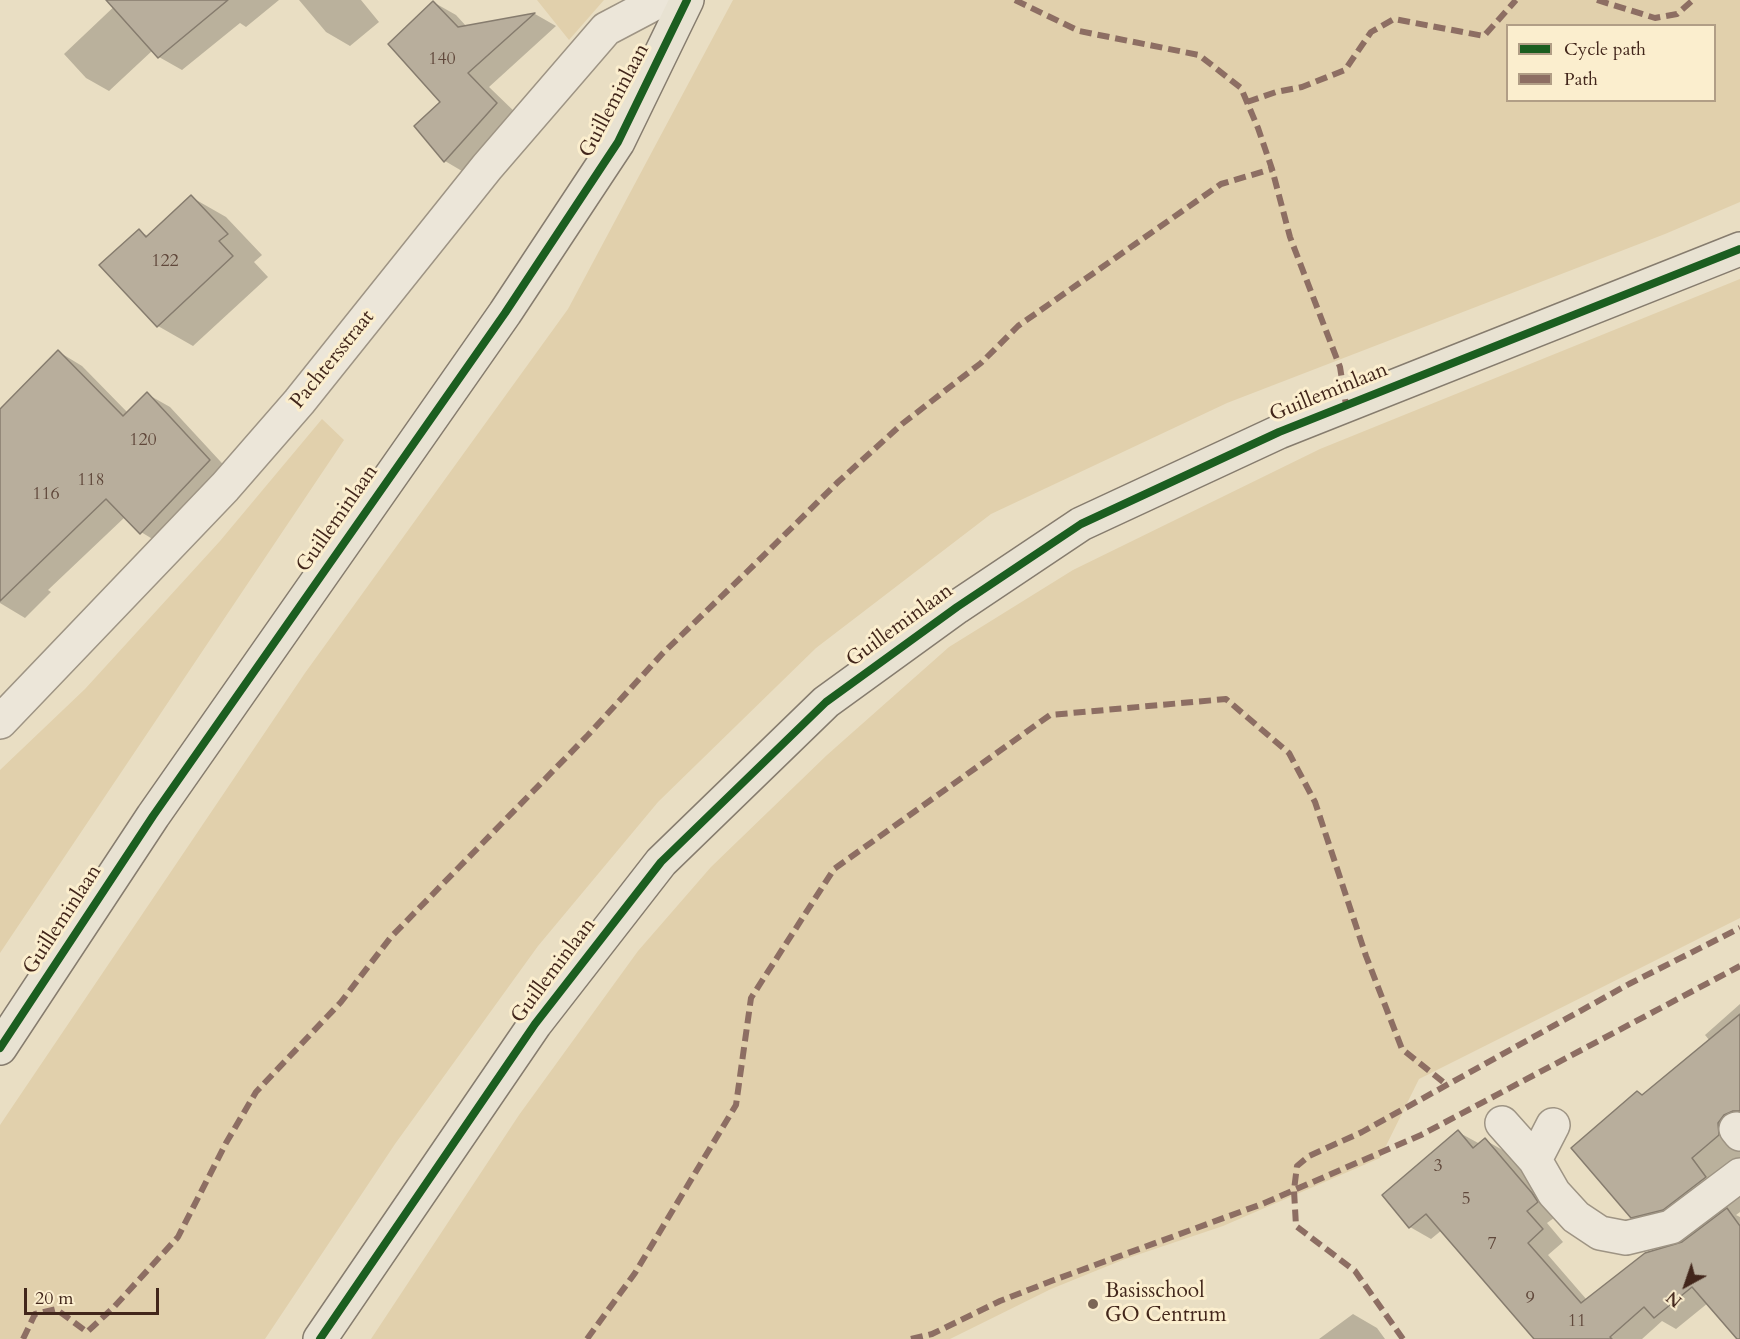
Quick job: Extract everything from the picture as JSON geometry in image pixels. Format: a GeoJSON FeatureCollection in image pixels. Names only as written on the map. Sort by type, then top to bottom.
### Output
{"type":"FeatureCollection","features":[{"type":"Feature","properties":{"kind":"main road","name":"Guilleminlaan"},"geometry":{"type":"LineString","coordinates":[[0,1048],[153,816],[505,313],[618,142],[687,0]]}},
{"type":"Feature","properties":{"kind":"main road","name":"Guilleminlaan"},"geometry":{"type":"LineString","coordinates":[[320,1339],[535,1024],[661,862],[826,702],[957,607],[1081,524],[1279,432],[1740,249]]}},
{"type":"Feature","properties":{"kind":"street","name":"Pachtersstraat"},"geometry":{"type":"LineString","coordinates":[[0,722],[225,488],[306,394],[487,167],[606,29],[661,0]]}},
{"type":"Feature","properties":{"kind":"street"},"geometry":{"type":"LineString","coordinates":[[1502,1123],[1535,1160],[1554,1193],[1576,1217],[1600,1233],[1626,1238],[1671,1227],[1740,1175]]}},
{"type":"Feature","properties":{"kind":"street"},"geometry":{"type":"LineString","coordinates":[[1535,1160],[1553,1125]]}},
{"type":"Feature","properties":{"kind":"shaded area"},"geometry":{"type":"Polygon","coordinates":[[[537,0],[604,0],[569,40],[537,0]]]}},
{"type":"Feature","properties":{"kind":"shaded area"},"geometry":{"type":"Polygon","coordinates":[[[733,0],[1740,0],[1740,202],[1665,234],[1227,403],[991,514],[816,648],[658,802],[538,946],[395,1144],[265,1339],[0,1339],[0,1125],[305,673],[568,309],[733,0]]]}},
{"type":"Feature","properties":{"kind":"shaded area"},"geometry":{"type":"Polygon","coordinates":[[[1740,279],[1740,918],[1419,1079],[1380,1158],[1223,1226],[1125,1259],[1051,1289],[950,1339],[371,1339],[519,1115],[638,951],[711,867],[827,755],[949,647],[1073,570],[1320,449],[1740,279]]]}},
{"type":"Feature","properties":{"kind":"shaded area"},"geometry":{"type":"Polygon","coordinates":[[[322,419],[344,440],[0,953],[0,770],[85,689],[220,541],[322,419]]]}},
{"type":"Feature","properties":{"kind":"building"},"geometry":{"type":"Polygon","coordinates":[[[106,0],[228,0],[158,58],[106,0]]]}},
{"type":"Feature","properties":{"kind":"building"},"geometry":{"type":"Polygon","coordinates":[[[433,1],[458,27],[535,13],[468,73],[497,103],[444,162],[414,126],[440,102],[388,44],[433,1]]]}},
{"type":"Feature","properties":{"kind":"building"},"geometry":{"type":"Polygon","coordinates":[[[191,195],[228,234],[219,241],[233,256],[157,327],[99,265],[139,229],[146,237],[191,195]]]}},
{"type":"Feature","properties":{"kind":"building"},"geometry":{"type":"Polygon","coordinates":[[[58,350],[123,416],[147,392],[210,460],[140,534],[106,499],[0,601],[0,409],[58,350]]]}},
{"type":"Feature","properties":{"kind":"building"},"geometry":{"type":"Polygon","coordinates":[[[1740,1014],[1740,1111],[1724,1115],[1718,1123],[1719,1135],[1692,1158],[1706,1177],[1663,1210],[1631,1218],[1571,1148],[1637,1091],[1642,1095],[1740,1014]]]}},
{"type":"Feature","properties":{"kind":"building"},"geometry":{"type":"Polygon","coordinates":[[[1458,1130],[1473,1148],[1485,1138],[1532,1193],[1538,1202],[1527,1211],[1543,1229],[1528,1243],[1581,1303],[1645,1253],[1682,1242],[1727,1208],[1740,1226],[1740,1339],[1737,1339],[1692,1287],[1654,1318],[1644,1307],[1610,1337],[1612,1339],[1534,1339],[1426,1214],[1409,1228],[1382,1195],[1458,1130]]]}},
{"type":"Feature","properties":{"kind":"marked path"},"geometry":{"type":"LineString","coordinates":[[1015,0],[1079,31],[1199,55],[1241,88],[1272,169],[1290,237],[1340,367],[1346,405]]}},
{"type":"Feature","properties":{"kind":"marked path"},"geometry":{"type":"LineString","coordinates":[[1247,102],[1276,92],[1302,87],[1345,70],[1371,32],[1394,19],[1484,36],[1516,0]]}},
{"type":"Feature","properties":{"kind":"marked path"},"geometry":{"type":"LineString","coordinates":[[1597,0],[1655,18],[1677,14],[1693,0]]}},
{"type":"Feature","properties":{"kind":"marked path"},"geometry":{"type":"LineString","coordinates":[[23,1339],[35,1314],[56,1309],[87,1332],[113,1308],[178,1237],[226,1143],[256,1092],[341,1002],[391,937],[588,735],[663,653],[838,482],[902,424],[981,363],[1018,326],[1221,184],[1272,169]]}},
{"type":"Feature","properties":{"kind":"marked path"},"geometry":{"type":"LineString","coordinates":[[587,1339],[635,1273],[736,1105],[751,998],[834,869],[1050,715],[1226,699],[1289,753],[1315,802],[1366,956],[1402,1049],[1447,1085]]}},
{"type":"Feature","properties":{"kind":"marked path"},"geometry":{"type":"LineString","coordinates":[[1403,1339],[1355,1271],[1296,1226],[1294,1190],[1297,1166],[1309,1156],[1362,1132],[1629,984],[1740,928]]}},
{"type":"Feature","properties":{"kind":"marked path"},"geometry":{"type":"LineString","coordinates":[[911,1339],[932,1334],[1000,1301],[1054,1280],[1262,1204],[1421,1135],[1740,966]]}},
{"type":"Feature","properties":{"kind":"cycle path"},"geometry":{"type":"LineString","coordinates":[[0,1048],[153,816],[505,313],[618,142],[687,0]]}},
{"type":"Feature","properties":{"kind":"cycle path"},"geometry":{"type":"LineString","coordinates":[[320,1339],[535,1024],[661,862],[826,702],[957,607],[1081,524],[1279,432],[1740,249]]}},
{"type":"Feature","properties":{"kind":"place","name":"Basisschool GO Centrum"},"geometry":{"type":"Point","coordinates":[1093,1304]}}]}
